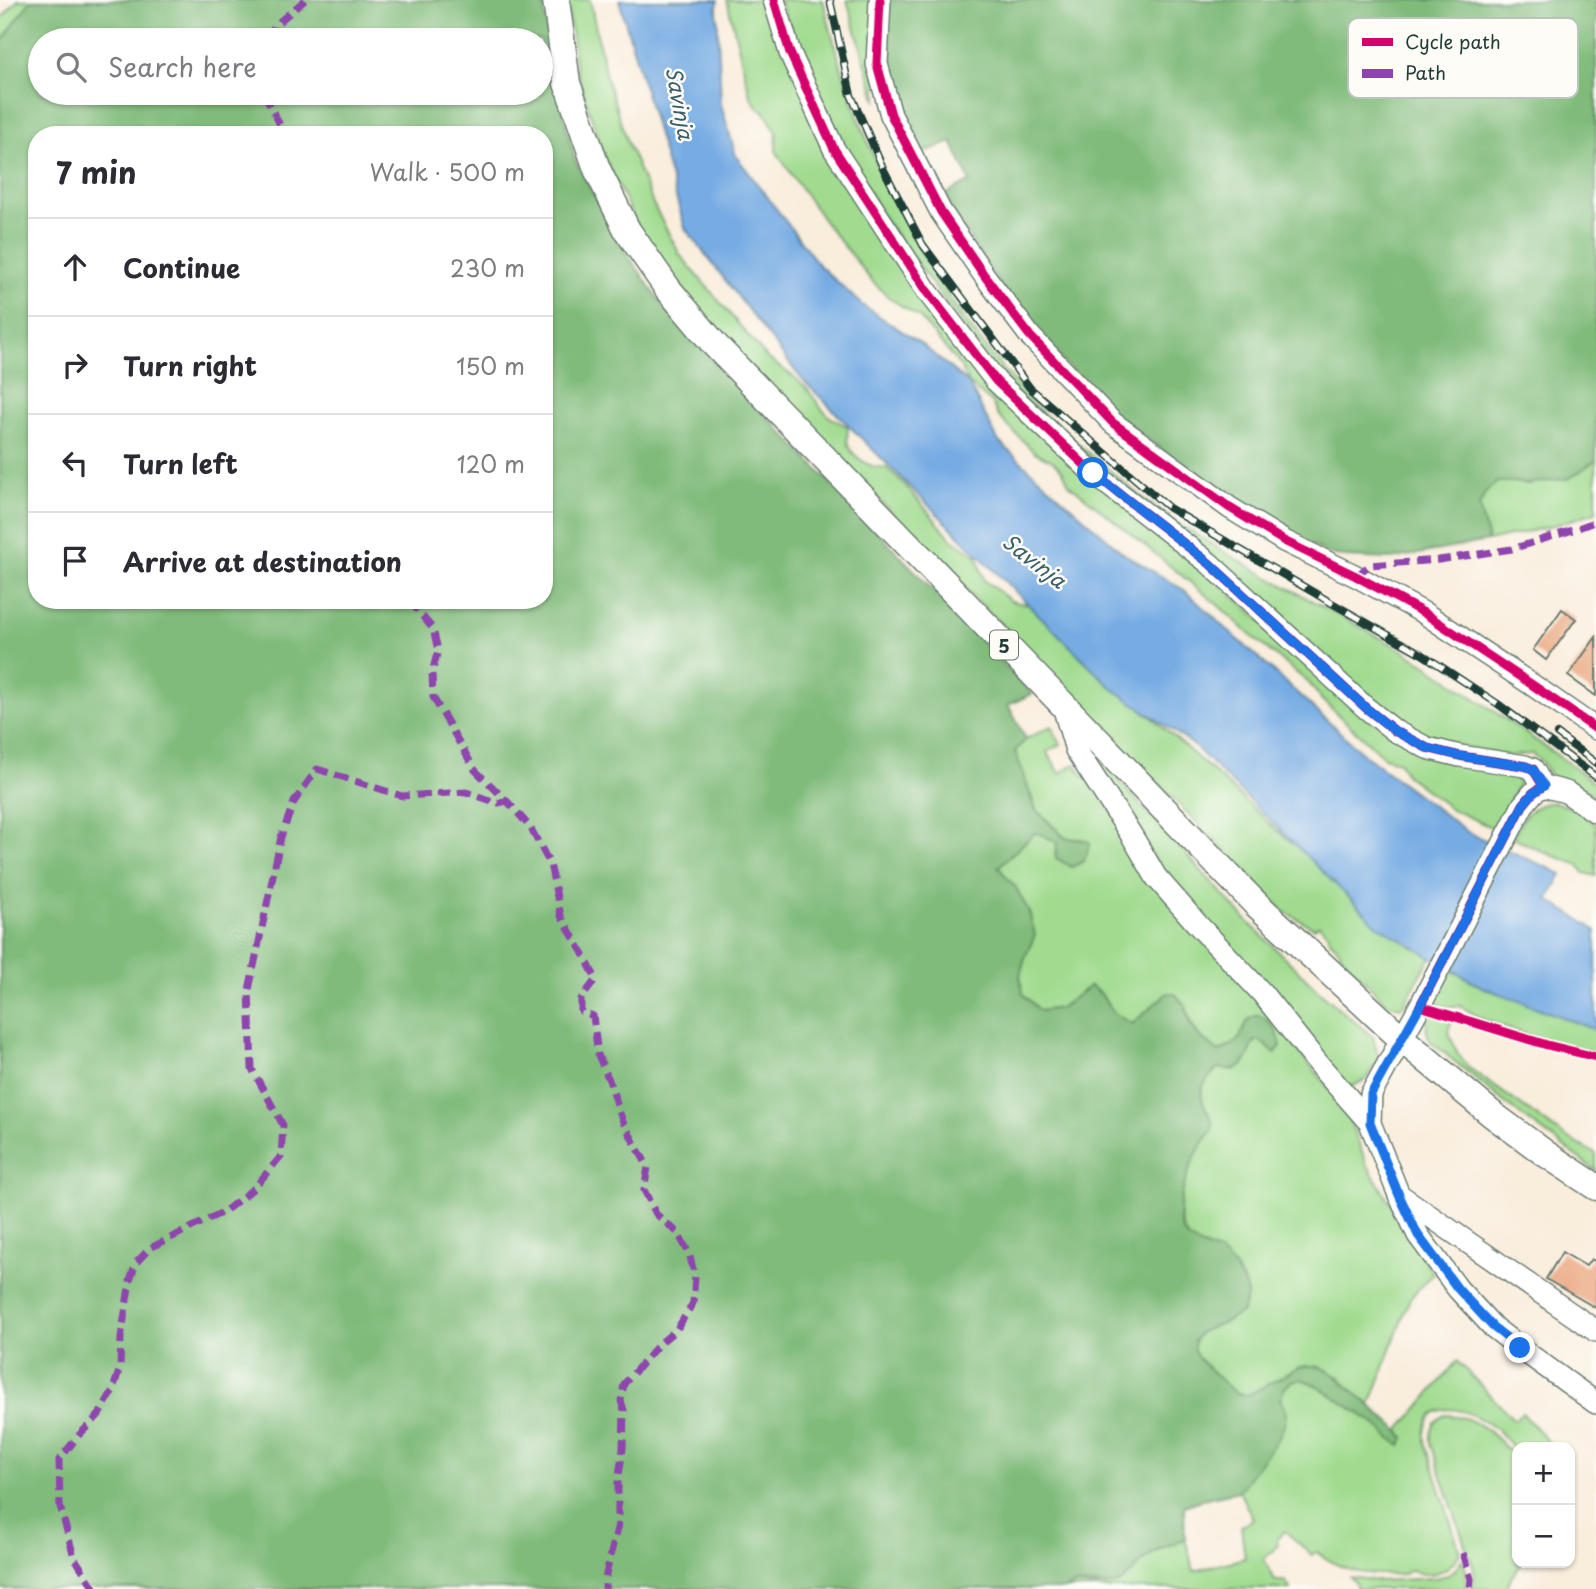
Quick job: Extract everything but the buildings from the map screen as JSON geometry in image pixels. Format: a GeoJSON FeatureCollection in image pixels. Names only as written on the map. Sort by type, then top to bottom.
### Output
{"type":"FeatureCollection","features":[{"type":"Feature","properties":{"kind":"main road","name":"5"},"geometry":{"type":"LineString","coordinates":[[556,0],[567,83],[597,169],[627,230],[668,289],[715,345],[1254,902],[1402,1039],[1493,1115],[1596,1187]]}},
{"type":"Feature","properties":{"kind":"street"},"geometry":{"type":"LineString","coordinates":[[774,0],[790,53],[834,149],[927,291],[996,381],[1093,473],[1209,563],[1366,708],[1395,731],[1427,748],[1533,769],[1544,786],[1566,792],[1596,812]]}},
{"type":"Feature","properties":{"kind":"street"},"geometry":{"type":"LineString","coordinates":[[880,0],[877,64],[891,115],[941,212],[1030,336],[1114,423],[1230,508],[1284,541],[1424,613],[1596,729]]}},
{"type":"Feature","properties":{"kind":"street"},"geometry":{"type":"LineString","coordinates":[[1063,705],[1076,750],[1156,877],[1262,993],[1370,1123],[1418,1235],[1458,1289],[1493,1327],[1596,1403]]}},
{"type":"Feature","properties":{"kind":"street"},"geometry":{"type":"LineString","coordinates":[[1370,1123],[1371,1094],[1523,805],[1533,793],[1544,786]]}},
{"type":"Feature","properties":{"kind":"street"},"geometry":{"type":"LineString","coordinates":[[1399,1195],[1596,1331]]}},
{"type":"Feature","properties":{"kind":"green space"},"geometry":{"type":"Polygon","coordinates":[[[18,0],[31,0],[0,44],[0,20],[18,0]]]}},
{"type":"Feature","properties":{"kind":"green space"},"geometry":{"type":"Polygon","coordinates":[[[31,0],[544,0],[547,28],[28,28],[28,105],[553,105],[553,58],[575,160],[623,248],[657,297],[696,342],[1032,694],[1008,705],[1026,739],[1015,751],[1035,809],[1065,838],[1090,843],[1084,861],[1072,867],[1056,858],[1057,842],[1036,832],[998,867],[1016,888],[1029,912],[1035,935],[1020,975],[1023,994],[1040,1011],[1060,1008],[1090,986],[1101,994],[1114,1013],[1132,1024],[1167,993],[1175,994],[1186,1006],[1189,1022],[1201,1038],[1219,1052],[1238,1040],[1253,1017],[1263,1017],[1278,1036],[1281,1046],[1275,1053],[1260,1041],[1255,1041],[1243,1065],[1234,1069],[1218,1068],[1207,1079],[1201,1093],[1212,1120],[1212,1128],[1188,1173],[1180,1204],[1180,1222],[1182,1230],[1190,1240],[1220,1253],[1229,1261],[1242,1279],[1247,1297],[1242,1312],[1200,1332],[1194,1341],[1198,1358],[1228,1387],[1237,1393],[1248,1395],[1300,1367],[1323,1368],[1336,1376],[1404,1437],[1401,1445],[1374,1423],[1316,1385],[1302,1379],[1292,1381],[1284,1389],[1280,1399],[1286,1415],[1282,1430],[1239,1491],[1184,1506],[1185,1539],[1157,1551],[1125,1580],[1111,1585],[1078,1585],[1065,1589],[0,1589],[0,44],[31,0]]]}},
{"type":"Feature","properties":{"kind":"green space"},"geometry":{"type":"Polygon","coordinates":[[[567,0],[590,0],[606,77],[628,144],[653,204],[680,255],[767,358],[808,390],[830,417],[848,427],[847,443],[854,454],[869,465],[886,467],[950,537],[977,556],[984,580],[1011,601],[1034,606],[1095,667],[1275,829],[1434,952],[1402,1007],[1382,999],[1343,958],[1339,949],[1328,938],[1329,934],[1319,925],[1314,928],[1285,912],[717,333],[644,239],[605,159],[576,69],[567,0]]]}},
{"type":"Feature","properties":{"kind":"green space"},"geometry":{"type":"Polygon","coordinates":[[[727,0],[767,0],[781,39],[950,332],[1144,516],[1360,709],[1517,774],[1516,779],[1519,782],[1497,830],[1451,809],[1406,775],[1399,762],[1384,757],[1322,700],[1309,683],[1069,484],[1063,471],[1053,461],[1034,452],[998,416],[992,403],[968,383],[961,367],[920,318],[891,299],[872,281],[827,225],[776,151],[777,132],[750,95],[727,0]]]}},
{"type":"Feature","properties":{"kind":"green space"},"geometry":{"type":"Polygon","coordinates":[[[779,0],[823,0],[858,115],[880,171],[906,225],[936,277],[970,327],[1008,374],[1049,418],[1159,510],[1248,565],[1428,666],[1596,783],[1596,796],[1568,780],[1552,778],[1542,762],[1532,754],[1510,756],[1417,737],[1154,516],[1001,378],[851,173],[779,0]]]}},
{"type":"Feature","properties":{"kind":"green space"},"geometry":{"type":"Polygon","coordinates":[[[847,0],[875,0],[877,102],[847,0]]]}},
{"type":"Feature","properties":{"kind":"green space"},"geometry":{"type":"Polygon","coordinates":[[[883,0],[1596,0],[1596,460],[1570,478],[1526,484],[1497,482],[1486,492],[1479,506],[1488,541],[1391,559],[1345,557],[1326,553],[1232,502],[1108,409],[1019,315],[943,196],[970,181],[952,142],[916,155],[885,84],[883,0]]]}},
{"type":"Feature","properties":{"kind":"green space"},"geometry":{"type":"Polygon","coordinates":[[[1596,460],[1596,512],[1488,541],[1479,506],[1486,492],[1497,482],[1526,484],[1570,478],[1596,460]]]}},
{"type":"Feature","properties":{"kind":"green space"},"geometry":{"type":"Polygon","coordinates":[[[1051,726],[1061,744],[1047,752],[1060,773],[1075,764],[1257,1001],[1344,1106],[1367,1165],[1433,1273],[1410,1298],[1370,1405],[1339,1376],[1300,1367],[1251,1394],[1241,1394],[1217,1378],[1194,1351],[1195,1340],[1201,1331],[1227,1321],[1244,1282],[1230,1262],[1221,1255],[1191,1241],[1184,1232],[1181,1221],[1180,1208],[1185,1180],[1195,1156],[1213,1126],[1202,1099],[1202,1089],[1218,1068],[1234,1070],[1244,1063],[1255,1041],[1260,1041],[1275,1052],[1268,1021],[1257,1016],[1248,1021],[1240,1039],[1219,1052],[1197,1032],[1186,1006],[1167,993],[1132,1025],[1114,1013],[1101,994],[1090,986],[1060,1008],[1039,1011],[1023,994],[1020,975],[1034,935],[1029,912],[1016,888],[998,867],[1036,832],[1058,842],[1085,840],[1065,838],[1036,809],[1015,751],[1026,739],[1051,726]]]}},
{"type":"Feature","properties":{"kind":"green space"},"geometry":{"type":"Polygon","coordinates":[[[1088,747],[1248,922],[1321,993],[1373,1037],[1379,1059],[1365,1080],[1353,1086],[1344,1084],[1183,901],[1082,750],[1088,747]]]}},
{"type":"Feature","properties":{"kind":"green space"},"geometry":{"type":"Polygon","coordinates":[[[1554,802],[1581,811],[1596,825],[1596,876],[1584,873],[1579,865],[1513,838],[1528,813],[1545,803],[1554,802]]]}},
{"type":"Feature","properties":{"kind":"green space"},"geometry":{"type":"Polygon","coordinates":[[[1447,969],[1553,1013],[1596,1022],[1596,1053],[1562,1046],[1509,1029],[1482,1019],[1460,1006],[1446,1007],[1436,1003],[1433,1000],[1447,969]]]}},
{"type":"Feature","properties":{"kind":"green space"},"geometry":{"type":"Polygon","coordinates":[[[1430,1012],[1452,1019],[1448,1031],[1457,1052],[1469,1068],[1564,1136],[1596,1154],[1596,1171],[1509,1106],[1431,1042],[1426,1027],[1430,1012]]]}},
{"type":"Feature","properties":{"kind":"green space"},"geometry":{"type":"Polygon","coordinates":[[[1457,1361],[1514,1420],[1522,1413],[1548,1442],[1512,1442],[1512,1447],[1498,1431],[1477,1417],[1452,1409],[1441,1410],[1432,1415],[1426,1425],[1425,1441],[1460,1552],[1452,1564],[1440,1572],[1358,1572],[1337,1565],[1316,1551],[1312,1555],[1285,1531],[1277,1539],[1278,1545],[1264,1559],[1275,1581],[1285,1581],[1291,1589],[1065,1589],[1075,1585],[1100,1586],[1158,1551],[1185,1539],[1194,1571],[1245,1558],[1241,1526],[1253,1519],[1239,1491],[1281,1434],[1280,1400],[1291,1381],[1302,1379],[1316,1385],[1374,1423],[1391,1439],[1404,1437],[1399,1431],[1457,1361]]]}},
{"type":"Feature","properties":{"kind":"green space"},"geometry":{"type":"Polygon","coordinates":[[[1445,1415],[1477,1423],[1512,1455],[1512,1568],[1519,1568],[1506,1589],[1471,1589],[1473,1567],[1431,1444],[1433,1427],[1437,1420],[1445,1415]]]}},
{"type":"Feature","properties":{"kind":"green space"},"geometry":{"type":"Polygon","coordinates":[[[1462,1559],[1466,1574],[1465,1589],[1355,1589],[1357,1587],[1350,1577],[1379,1581],[1435,1578],[1448,1575],[1457,1568],[1462,1559]]]}},
{"type":"Feature","properties":{"kind":"water","name":"Savinja"},"geometry":{"type":"Polygon","coordinates":[[[619,0],[718,0],[721,104],[736,156],[819,265],[862,305],[920,343],[968,383],[999,442],[1123,553],[1184,590],[1366,756],[1469,833],[1562,874],[1548,900],[1596,930],[1596,1030],[1482,987],[1378,926],[1192,744],[1113,689],[800,377],[685,228],[619,0]]]}},
{"type":"Feature","properties":{"kind":"railway"},"geometry":{"type":"LineString","coordinates":[[830,0],[851,95],[883,168],[923,245],[1030,388],[1169,508],[1422,654],[1498,704],[1596,777]]}},
{"type":"Feature","properties":{"kind":"railway"},"geometry":{"type":"LineString","coordinates":[[1557,734],[1596,763]]}},
{"type":"Feature","properties":{"kind":"marked path"},"geometry":{"type":"LineString","coordinates":[[273,28],[305,0]]}},
{"type":"Feature","properties":{"kind":"marked path"},"geometry":{"type":"LineString","coordinates":[[270,105],[280,126]]}},
{"type":"Feature","properties":{"kind":"marked path"},"geometry":{"type":"LineString","coordinates":[[1356,576],[1370,565],[1439,560],[1512,549],[1596,521]]}},
{"type":"Feature","properties":{"kind":"marked path"},"geometry":{"type":"LineString","coordinates":[[416,609],[433,629],[438,650],[432,673],[433,697],[475,770],[530,827],[550,864],[561,916],[596,979],[581,999],[581,1011],[593,1016],[598,1055],[623,1122],[648,1167],[644,1190],[656,1214],[677,1232],[689,1253],[695,1277],[693,1303],[677,1329],[659,1344],[624,1384],[621,1401],[624,1410],[623,1449],[618,1482],[618,1524],[605,1589]]}},
{"type":"Feature","properties":{"kind":"marked path"},"geometry":{"type":"LineString","coordinates":[[95,1589],[74,1557],[60,1506],[59,1460],[99,1415],[112,1392],[120,1368],[121,1338],[130,1281],[136,1263],[150,1248],[225,1211],[254,1188],[281,1156],[283,1125],[252,1069],[249,990],[281,837],[294,802],[317,769],[402,796],[466,792],[498,803],[507,801]]}},
{"type":"Feature","properties":{"kind":"marked path"},"geometry":{"type":"LineString","coordinates":[[1463,1553],[1471,1579],[1470,1589]]}},
{"type":"Feature","properties":{"kind":"cycle path"},"geometry":{"type":"LineString","coordinates":[[774,0],[790,53],[834,149],[927,291],[996,381],[1093,473],[1209,563],[1366,708],[1395,731],[1427,748],[1533,769],[1543,786],[1523,805],[1420,1006],[1547,1045],[1596,1057]]}},
{"type":"Feature","properties":{"kind":"cycle path"},"geometry":{"type":"LineString","coordinates":[[880,0],[877,64],[891,115],[941,212],[1030,336],[1113,423],[1230,508],[1284,541],[1424,613],[1596,729]]}},
{"type":"Feature","properties":{"kind":"route"},"geometry":{"type":"LineString","coordinates":[[1093,473],[1209,563],[1366,708],[1395,731],[1427,748],[1525,766],[1533,769],[1544,786],[1533,793],[1523,805],[1420,1006],[1371,1094],[1370,1123],[1418,1235],[1458,1289],[1493,1327],[1520,1348]]}}]}
